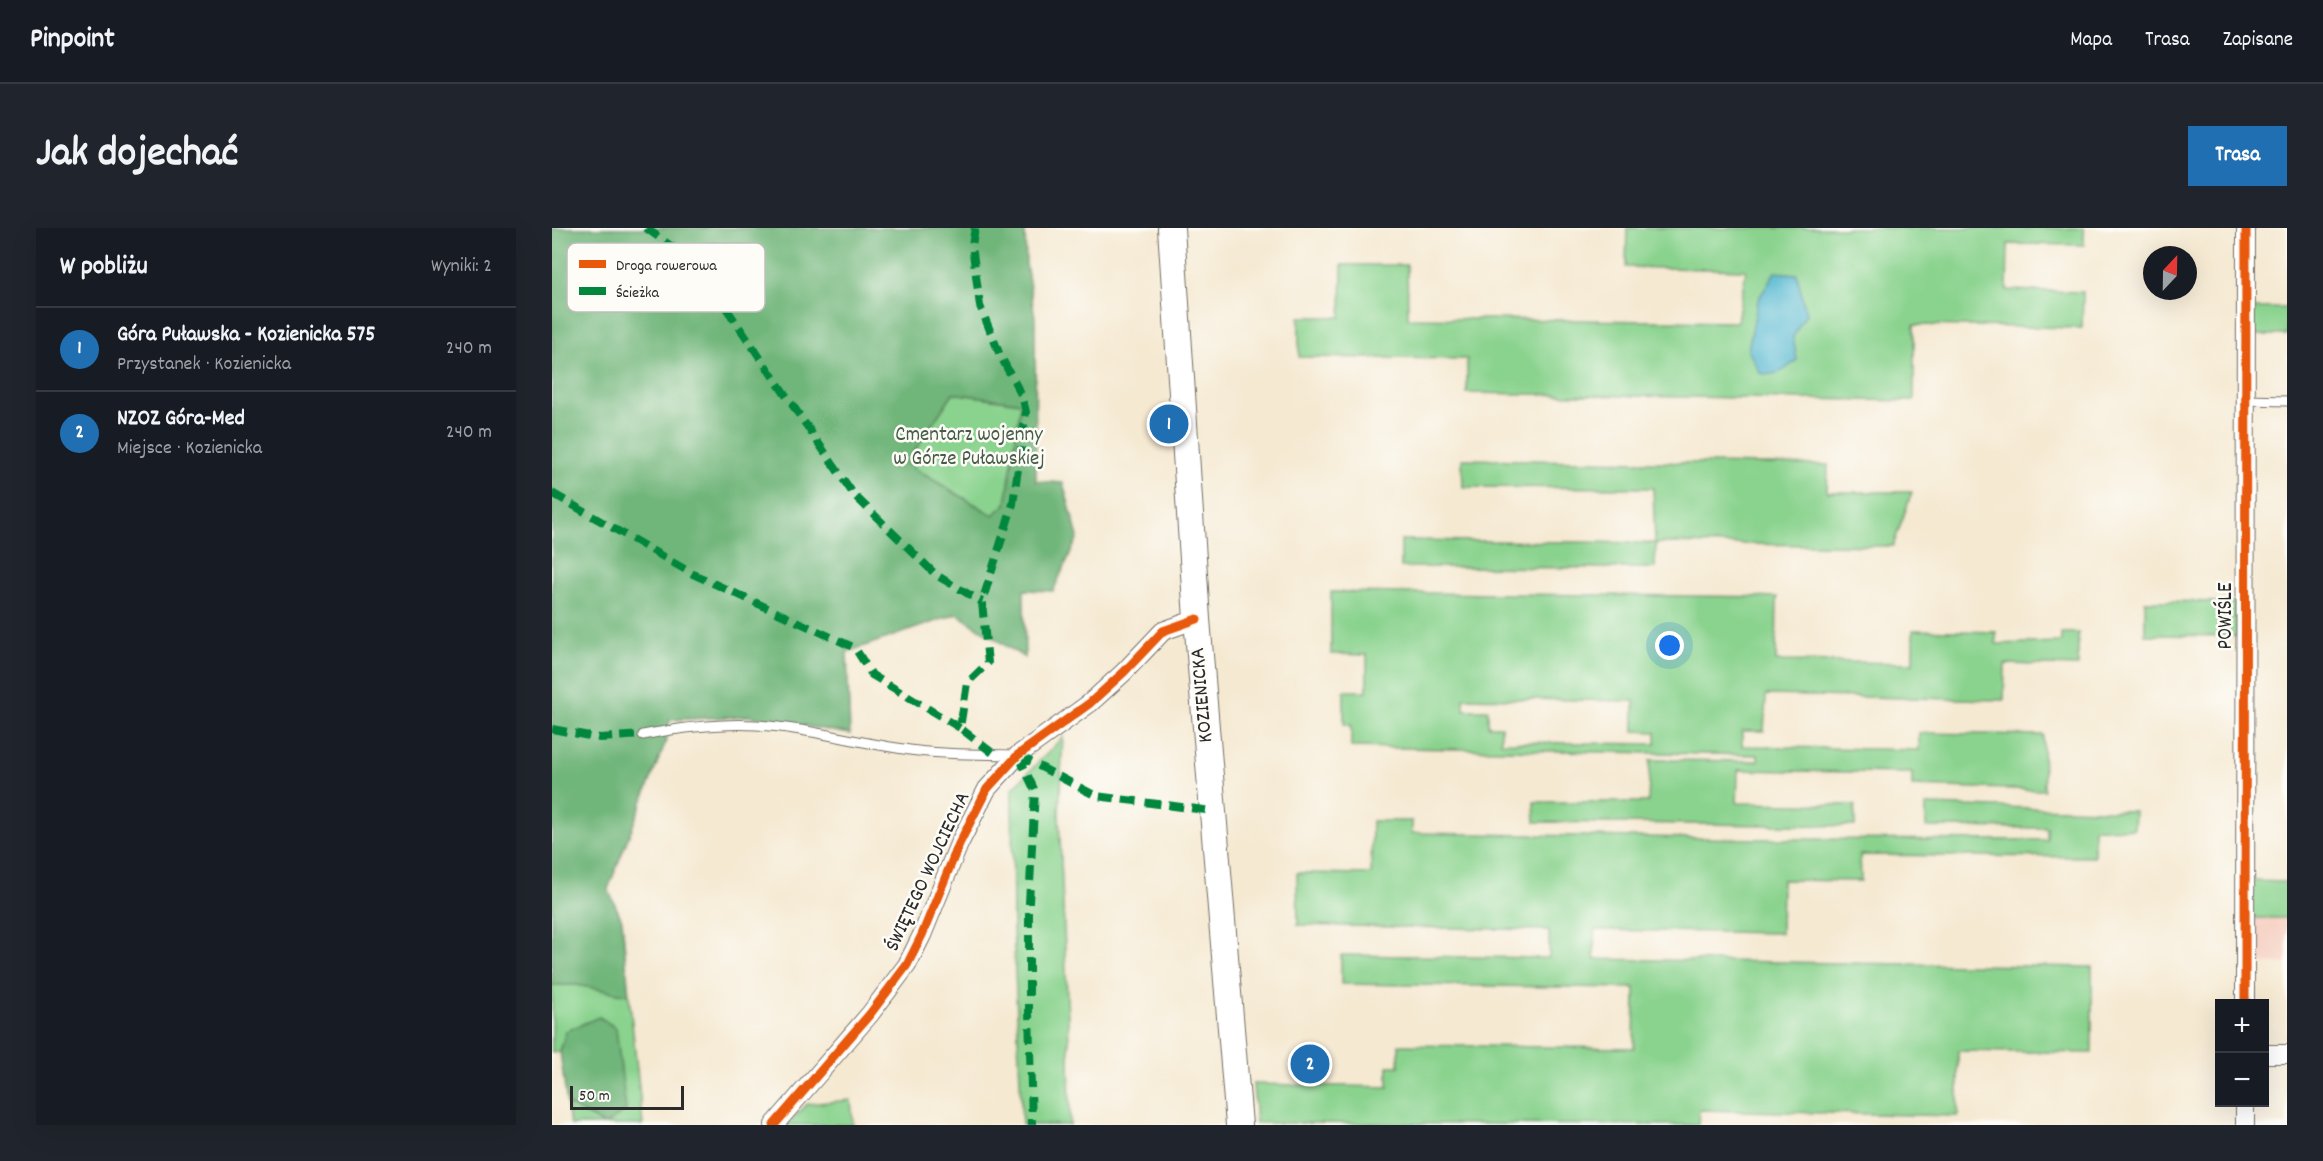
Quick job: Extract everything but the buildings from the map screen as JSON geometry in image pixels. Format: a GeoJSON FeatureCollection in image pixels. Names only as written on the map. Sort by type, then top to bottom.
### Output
{"type":"FeatureCollection","features":[{"type":"Feature","properties":{"kind":"main road","name":"KOZIENICKA"},"geometry":{"type":"LineString","coordinates":[[1171,228],[1197,618],[1239,1125]]}},
{"type":"Feature","properties":{"kind":"street","name":"POWIŚLE"},"geometry":{"type":"LineString","coordinates":[[2245,999],[2246,228]]}},
{"type":"Feature","properties":{"kind":"street","name":"ŚWIĘTEGO WOJCIECHA"},"geometry":{"type":"LineString","coordinates":[[774,1125],[870,1014],[907,965],[959,844],[987,789],[1018,755],[1056,730],[1090,703],[1124,672],[1163,631],[1197,618]]}},
{"type":"Feature","properties":{"kind":"street"},"geometry":{"type":"LineString","coordinates":[[2269,1054],[2287,1054]]}},
{"type":"Feature","properties":{"kind":"street"},"geometry":{"type":"LineString","coordinates":[[2245,1107],[2245,1125]]}},
{"type":"Feature","properties":{"kind":"lane"},"geometry":{"type":"LineString","coordinates":[[2246,400],[2287,401]]}},
{"type":"Feature","properties":{"kind":"lane"},"geometry":{"type":"LineString","coordinates":[[643,735],[687,727],[755,725],[811,732],[882,747],[921,752],[1018,755]]}},
{"type":"Feature","properties":{"kind":"shaded area"},"geometry":{"type":"Polygon","coordinates":[[[2251,918],[2287,918],[2287,964],[2252,963],[2251,918]]]}},
{"type":"Feature","properties":{"kind":"green space"},"geometry":{"type":"Polygon","coordinates":[[[552,228],[1025,228],[1026,264],[1035,317],[1036,481],[1063,483],[1078,537],[1053,591],[1024,590],[1025,658],[957,614],[847,652],[850,734],[749,716],[670,720],[666,741],[608,889],[622,920],[629,995],[577,985],[552,985],[552,228]],[[953,393],[906,464],[993,515],[1006,504],[1021,403],[953,393]]]}},
{"type":"Feature","properties":{"kind":"green space"},"geometry":{"type":"Polygon","coordinates":[[[1627,228],[2084,228],[2084,245],[2008,244],[2007,290],[2083,292],[2082,328],[1914,325],[1914,401],[1467,393],[1467,359],[1299,357],[1299,317],[1341,317],[1342,265],[1407,265],[1408,318],[1737,322],[1746,270],[1626,267],[1627,228]]]}},
{"type":"Feature","properties":{"kind":"green space"},"geometry":{"type":"Polygon","coordinates":[[[2252,308],[2287,308],[2287,335],[2253,335],[2252,308]]]}},
{"type":"Feature","properties":{"kind":"green space","name":"Cmentarz wojenny w Górze Puławskiej"},"geometry":{"type":"Polygon","coordinates":[[[953,393],[1021,403],[1006,504],[993,515],[906,464],[953,393]]]}},
{"type":"Feature","properties":{"kind":"green space"},"geometry":{"type":"Polygon","coordinates":[[[1462,459],[1828,465],[1827,492],[1912,492],[1893,546],[1656,543],[1655,568],[1401,567],[1401,540],[1655,543],[1653,488],[1463,487],[1462,459]]]}},
{"type":"Feature","properties":{"kind":"green space"},"geometry":{"type":"Polygon","coordinates":[[[1331,592],[1777,597],[1776,661],[1913,663],[1913,630],[1996,632],[1996,644],[2061,642],[2061,633],[2078,633],[2078,666],[2005,664],[2004,700],[1766,695],[1764,731],[1742,731],[1742,746],[1919,750],[1919,733],[2043,735],[2044,790],[1912,786],[1912,773],[1738,770],[1737,803],[1855,805],[1855,826],[1535,822],[1534,802],[1648,802],[1650,760],[1758,761],[1758,755],[1351,747],[1351,725],[1344,725],[1344,691],[1367,691],[1367,655],[1331,654],[1331,592]],[[1464,698],[1464,710],[1488,710],[1488,726],[1501,726],[1501,742],[1656,744],[1656,732],[1634,731],[1634,701],[1464,698]]]}},
{"type":"Feature","properties":{"kind":"green space"},"geometry":{"type":"Polygon","coordinates":[[[2145,601],[2236,602],[2236,636],[2145,635],[2145,601]]]}},
{"type":"Feature","properties":{"kind":"green space"},"geometry":{"type":"Polygon","coordinates":[[[1063,737],[1059,814],[1069,1042],[1070,1125],[1022,1125],[1013,927],[1012,789],[1063,737]]]}},
{"type":"Feature","properties":{"kind":"green space"},"geometry":{"type":"Polygon","coordinates":[[[1926,805],[2135,811],[2134,829],[2094,828],[2094,857],[1860,855],[1861,881],[1782,880],[1781,933],[1595,930],[1594,959],[2092,967],[2092,1053],[1958,1051],[1958,1116],[1699,1110],[1698,1125],[1256,1123],[1253,1084],[1388,1087],[1388,1066],[1399,1066],[1399,1045],[1634,1048],[1635,988],[1341,984],[1341,955],[1549,958],[1549,930],[1298,925],[1297,873],[1371,874],[1372,821],[1412,821],[1412,833],[1758,839],[2047,840],[2047,828],[1926,827],[1926,805]]]}},
{"type":"Feature","properties":{"kind":"green space"},"geometry":{"type":"Polygon","coordinates":[[[2251,881],[2287,882],[2287,918],[2251,918],[2251,881]]]}},
{"type":"Feature","properties":{"kind":"green space"},"geometry":{"type":"Polygon","coordinates":[[[552,985],[577,985],[629,995],[643,1125],[605,1125],[616,1028],[599,1017],[566,1031],[560,1052],[552,1053],[552,985]]]}},
{"type":"Feature","properties":{"kind":"green space"},"geometry":{"type":"Polygon","coordinates":[[[599,1017],[616,1028],[626,1110],[605,1125],[567,1104],[560,1052],[566,1031],[599,1017]]]}},
{"type":"Feature","properties":{"kind":"green space"},"geometry":{"type":"Polygon","coordinates":[[[851,1100],[853,1125],[787,1125],[807,1104],[851,1100]]]}},
{"type":"Feature","properties":{"kind":"green space"},"geometry":{"type":"Polygon","coordinates":[[[567,1104],[605,1125],[570,1125],[567,1104]]]}},
{"type":"Feature","properties":{"kind":"water"},"geometry":{"type":"Polygon","coordinates":[[[1775,272],[1797,274],[1806,314],[1793,337],[1797,360],[1780,372],[1766,374],[1760,373],[1748,350],[1758,300],[1775,272]]]}},
{"type":"Feature","properties":{"kind":"marked path"},"geometry":{"type":"LineString","coordinates":[[646,228],[667,243]]}},
{"type":"Feature","properties":{"kind":"marked path"},"geometry":{"type":"LineString","coordinates":[[975,228],[972,245],[980,306],[1000,355],[1022,396],[1026,412],[1013,504],[982,602],[988,663],[967,683],[960,728],[994,754]]}},
{"type":"Feature","properties":{"kind":"marked path"},"geometry":{"type":"LineString","coordinates":[[729,312],[854,495],[936,575],[982,602]]}},
{"type":"Feature","properties":{"kind":"marked path"},"geometry":{"type":"LineString","coordinates":[[552,493],[693,574],[855,648],[872,675],[960,728]]}},
{"type":"Feature","properties":{"kind":"marked path"},"geometry":{"type":"LineString","coordinates":[[552,729],[600,738],[643,735]]}},
{"type":"Feature","properties":{"kind":"marked path"},"geometry":{"type":"LineString","coordinates":[[1018,755],[1035,791],[1029,903],[1032,1125]]}},
{"type":"Feature","properties":{"kind":"marked path"},"geometry":{"type":"LineString","coordinates":[[1018,755],[1096,796],[1213,811]]}},
{"type":"Feature","properties":{"kind":"cycle path"},"geometry":{"type":"LineString","coordinates":[[2245,999],[2246,228]]}},
{"type":"Feature","properties":{"kind":"cycle path"},"geometry":{"type":"LineString","coordinates":[[774,1125],[870,1014],[907,965],[922,935],[959,844],[987,789],[1018,755],[1090,703],[1124,672],[1163,631],[1197,619]]}},
{"type":"Feature","properties":{"kind":"place","name":"Góra Puławska - Kozienicka 575"},"geometry":{"type":"Point","coordinates":[1169,424]}},
{"type":"Feature","properties":{"kind":"place","name":"NZOZ Góra-Med"},"geometry":{"type":"Point","coordinates":[1310,1064]}}]}
